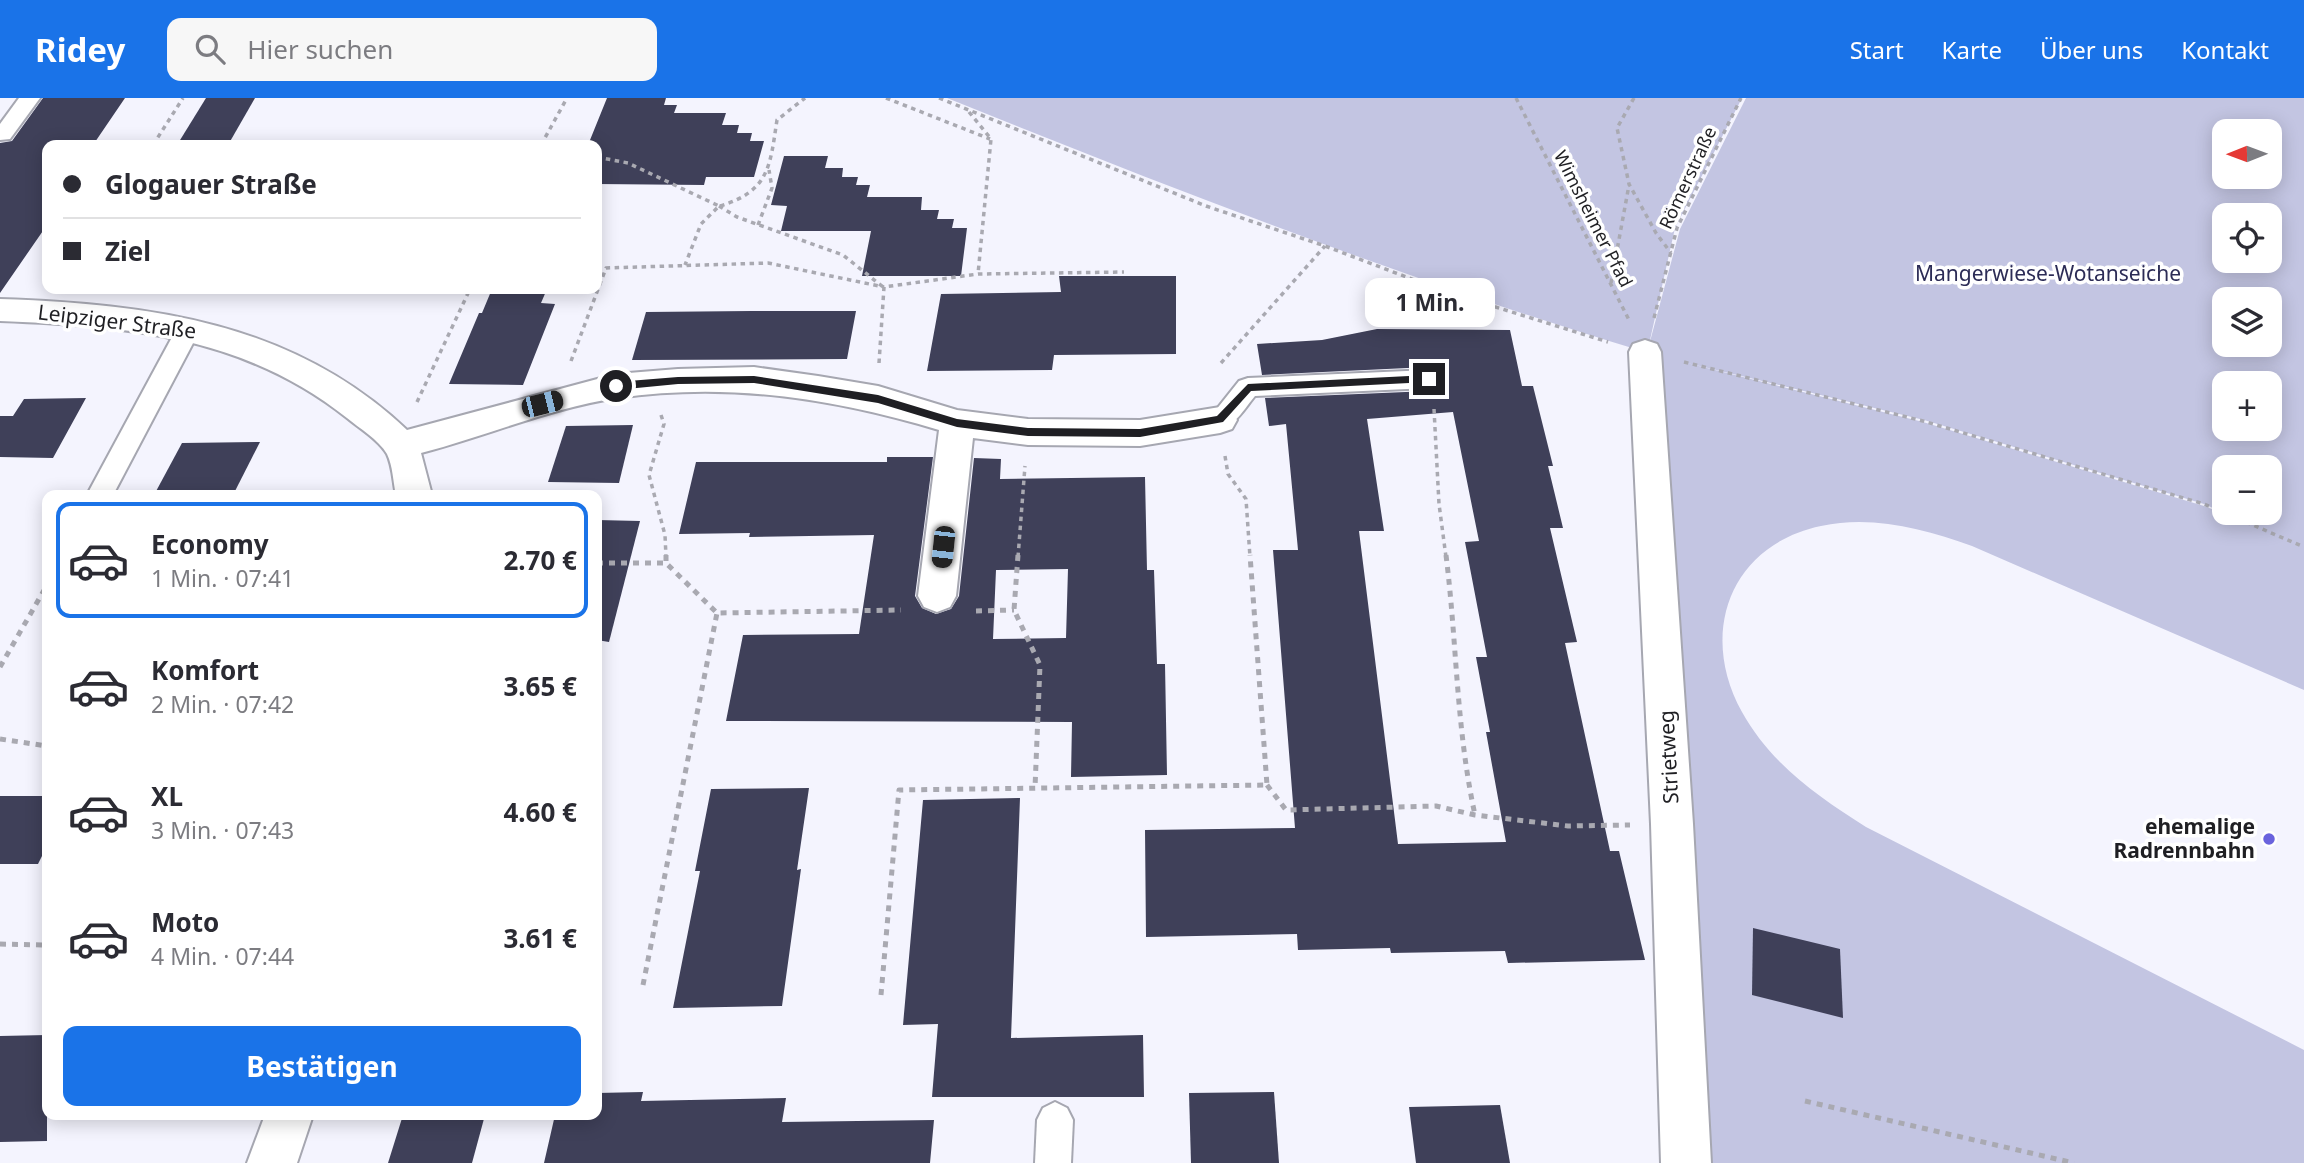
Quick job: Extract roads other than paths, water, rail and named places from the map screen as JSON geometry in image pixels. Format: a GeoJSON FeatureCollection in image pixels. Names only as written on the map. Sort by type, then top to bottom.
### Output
{"type":"FeatureCollection","features":[{"type":"Feature","properties":{"kind":"street","name":"Leipziger Straße"},"geometry":{"type":"LineString","coordinates":[[0,310],[51,311],[189,328],[265,351],[313,375],[354,403],[401,445]]}},
{"type":"Feature","properties":{"kind":"street","name":"Strietweg"},"geometry":{"type":"LineString","coordinates":[[1645,352],[1672,824],[1686,1163]]}},
{"type":"Feature","properties":{"kind":"street"},"geometry":{"type":"LineString","coordinates":[[413,490],[401,445],[474,426],[542,404],[616,386],[652,382],[754,379],[878,399],[957,423],[1028,432],[1140,433],[1220,420]]}},
{"type":"Feature","properties":{"kind":"street"},"geometry":{"type":"LineString","coordinates":[[938,606],[957,423]]}},
{"type":"Feature","properties":{"kind":"street"},"geometry":{"type":"LineString","coordinates":[[272,1163],[287,1120]]}},
{"type":"Feature","properties":{"kind":"lane"},"geometry":{"type":"LineString","coordinates":[[4,134],[30,98]]}},
{"type":"Feature","properties":{"kind":"lane"},"geometry":{"type":"LineString","coordinates":[[103,490],[189,328]]}},
{"type":"Feature","properties":{"kind":"lane"},"geometry":{"type":"LineString","coordinates":[[1220,420],[1248,387],[1429,379]]}},
{"type":"Feature","properties":{"kind":"lane"},"geometry":{"type":"LineString","coordinates":[[1053,1163],[1055,1119]]}},
{"type":"Feature","properties":{"kind":"place","name":"ehemalige Radrennbahn"},"geometry":{"type":"Point","coordinates":[2269,839]}},
{"type":"Feature","properties":{"kind":"park label","name":"Mangerwiese-Wotanseiche"},"geometry":{"type":"Point","coordinates":[2048,274]}}]}
